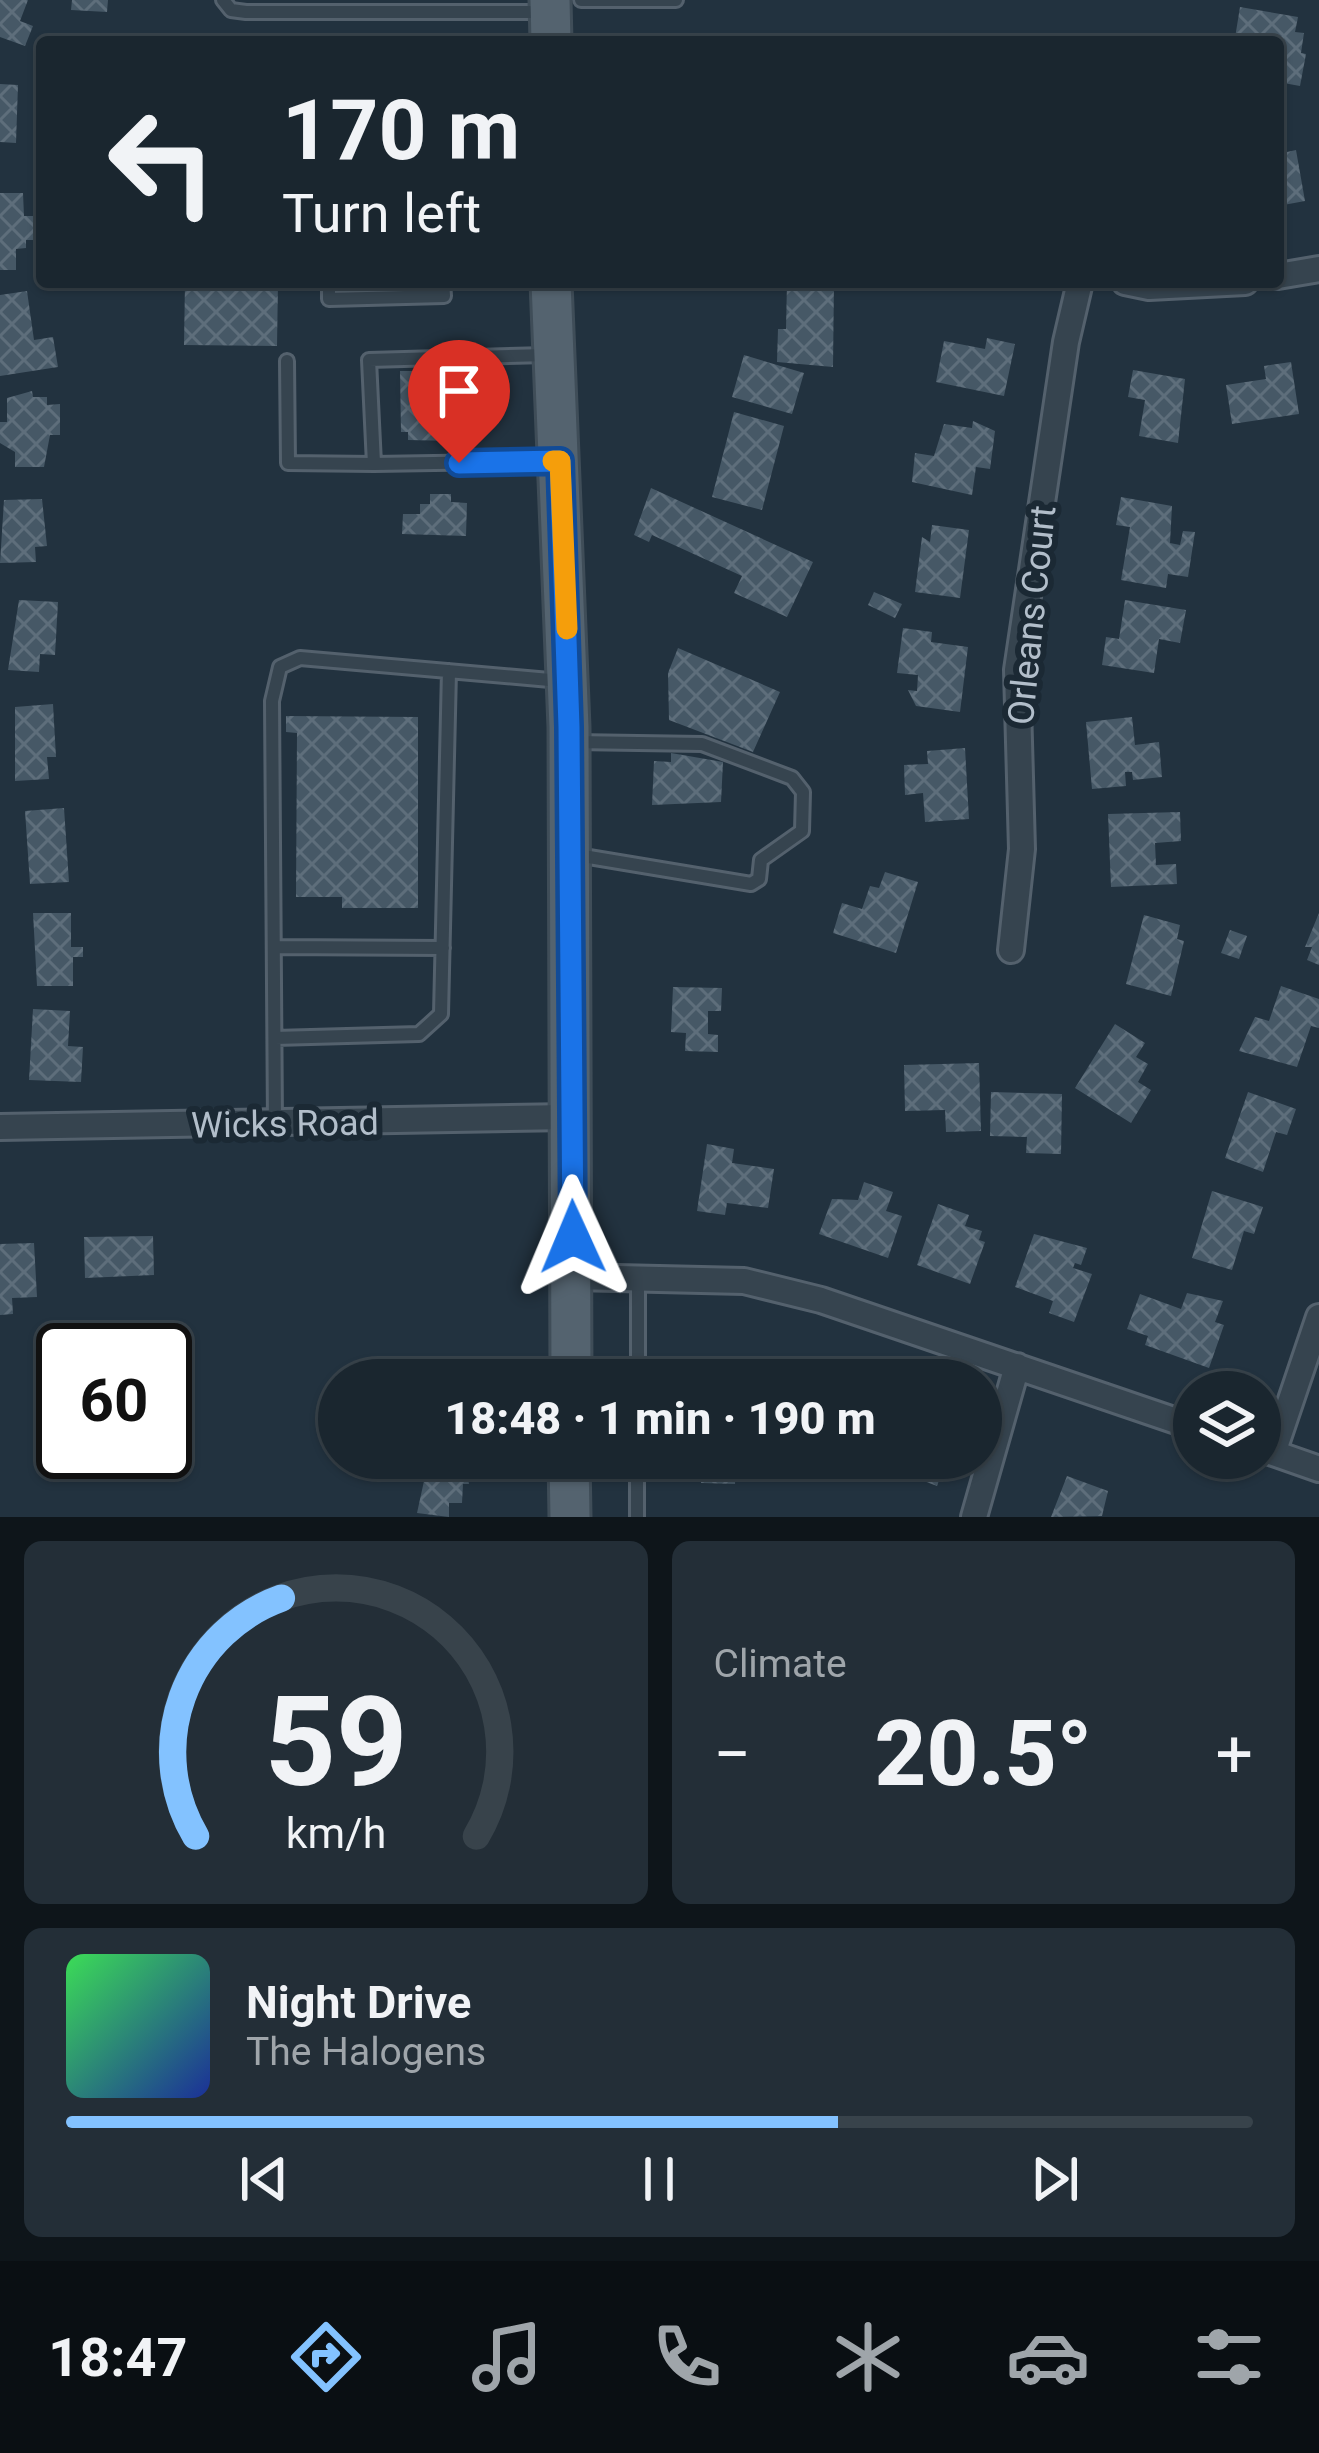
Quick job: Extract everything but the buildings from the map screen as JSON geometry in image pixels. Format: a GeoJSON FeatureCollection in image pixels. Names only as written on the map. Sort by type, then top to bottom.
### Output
{"type":"FeatureCollection","features":[{"type":"Feature","properties":{"kind":"main road"},"geometry":{"type":"LineString","coordinates":[[550,288],[568,681],[572,1359]]}},
{"type":"Feature","properties":{"kind":"main road"},"geometry":{"type":"LineString","coordinates":[[569,1479],[570,1517]]}},
{"type":"Feature","properties":{"kind":"street"},"geometry":{"type":"LineString","coordinates":[[1284,275],[1319,269]]}},
{"type":"Feature","properties":{"kind":"street","name":"Orleans Court"},"geometry":{"type":"LineString","coordinates":[[1011,950],[1022,849],[1017,670],[1066,342],[1079,288]]}},
{"type":"Feature","properties":{"kind":"street","name":"Wicks Road"},"geometry":{"type":"LineString","coordinates":[[0,1127],[570,1118]]}},
{"type":"Feature","properties":{"kind":"street"},"geometry":{"type":"LineString","coordinates":[[574,1277],[744,1281],[821,1300],[1173,1419]]}},
{"type":"Feature","properties":{"kind":"street"},"geometry":{"type":"LineString","coordinates":[[1281,1415],[1319,1317]]}},
{"type":"Feature","properties":{"kind":"street"},"geometry":{"type":"LineString","coordinates":[[974,1517],[1018,1366]]}},
{"type":"Feature","properties":{"kind":"street"},"geometry":{"type":"LineString","coordinates":[[1281,1456],[1319,1469]]}},
{"type":"Feature","properties":{"kind":"lane"},"geometry":{"type":"LineString","coordinates":[[223,0],[231,10],[246,12],[446,7],[558,14],[676,0]]}},
{"type":"Feature","properties":{"kind":"lane"},"geometry":{"type":"LineString","coordinates":[[329,288],[329,299],[444,296],[443,288]]}},
{"type":"Feature","properties":{"kind":"lane"},"geometry":{"type":"LineString","coordinates":[[374,464],[369,360],[554,355]]}},
{"type":"Feature","properties":{"kind":"lane"},"geometry":{"type":"LineString","coordinates":[[287,361],[288,463],[560,461]]}},
{"type":"Feature","properties":{"kind":"lane"},"geometry":{"type":"LineString","coordinates":[[275,1124],[272,701],[280,668],[300,658],[568,681]]}},
{"type":"Feature","properties":{"kind":"lane"},"geometry":{"type":"LineString","coordinates":[[275,1038],[419,1034],[436,1025],[441,1014],[449,671]]}},
{"type":"Feature","properties":{"kind":"lane"},"geometry":{"type":"LineString","coordinates":[[569,742],[702,744],[792,778],[803,792],[802,831],[761,860],[759,879],[751,884],[570,854]]}},
{"type":"Feature","properties":{"kind":"lane"},"geometry":{"type":"LineString","coordinates":[[274,947],[443,948]]}},
{"type":"Feature","properties":{"kind":"lane"},"geometry":{"type":"LineString","coordinates":[[638,1276],[638,1359]]}},
{"type":"Feature","properties":{"kind":"lane"},"geometry":{"type":"LineString","coordinates":[[637,1479],[637,1517]]}},
{"type":"Feature","properties":{"kind":"slow traffic"},"geometry":{"type":"LineString","coordinates":[[553,461],[560,461],[567,629]]}},
{"type":"Feature","properties":{"kind":"route"},"geometry":{"type":"LineString","coordinates":[[459,463],[560,461],[566,541],[573,1237]]}}]}
